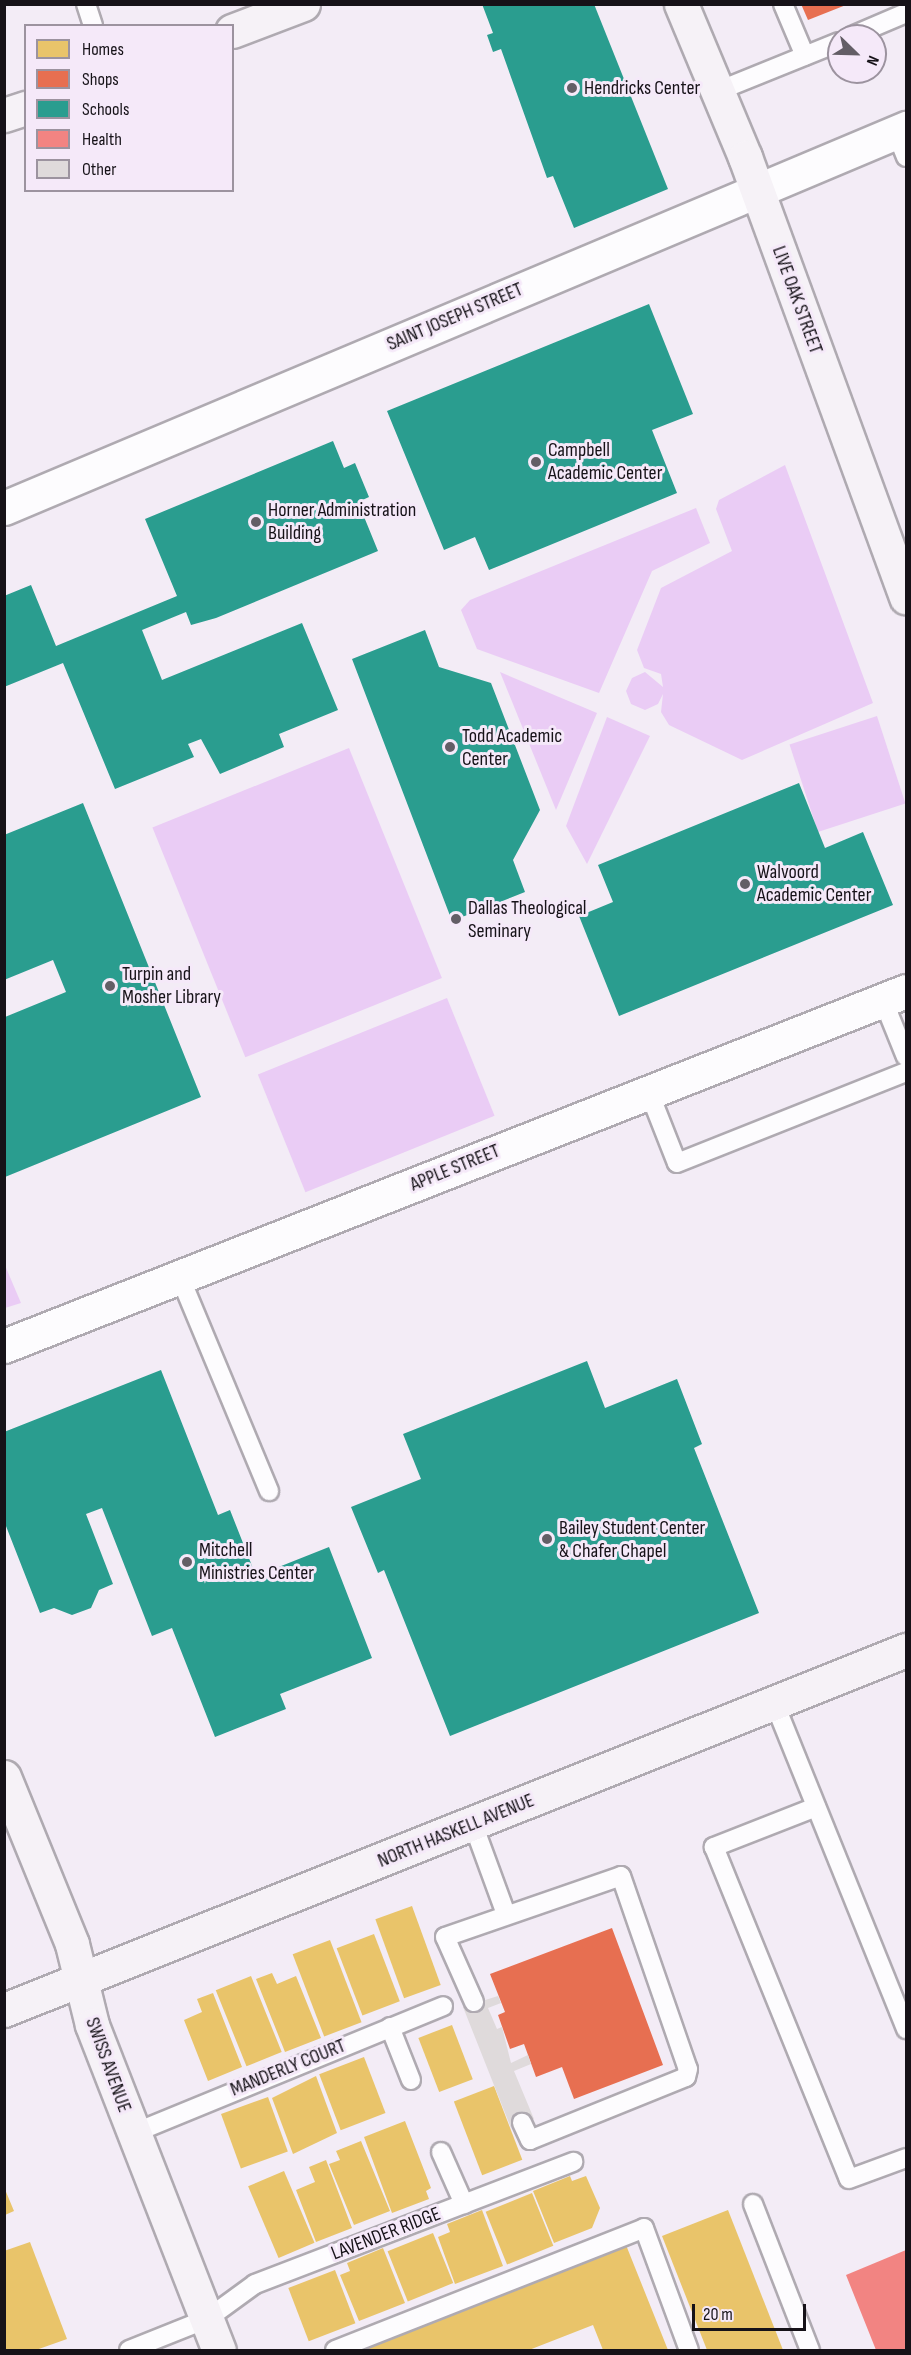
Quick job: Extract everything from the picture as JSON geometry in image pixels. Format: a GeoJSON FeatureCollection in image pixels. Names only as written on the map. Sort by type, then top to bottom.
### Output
{"type":"FeatureCollection","features":[{"type":"Feature","properties":{"kind":"street"},"geometry":{"type":"LineString","coordinates":[[234,30],[303,4]]}},
{"type":"Feature","properties":{"kind":"street","name":"LIVE OAK STREET"},"geometry":{"type":"LineString","coordinates":[[681,4],[757,191],[906,598]]}},
{"type":"Feature","properties":{"kind":"street"},"geometry":{"type":"LineString","coordinates":[[4,116],[24,109]]}},
{"type":"Feature","properties":{"kind":"street","name":"SAINT JOSEPH STREET"},"geometry":{"type":"LineString","coordinates":[[4,508],[757,191],[903,139]]}},
{"type":"Feature","properties":{"kind":"street","name":"APPLE STREET"},"geometry":{"type":"LineString","coordinates":[[4,1346],[895,995]]}},
{"type":"Feature","properties":{"kind":"street","name":"NORTH HASKELL AVENUE"},"geometry":{"type":"LineString","coordinates":[[4,2010],[906,1650]]}},
{"type":"Feature","properties":{"kind":"street","name":"SWISS AVENUE"},"geometry":{"type":"LineString","coordinates":[[4,1777],[72,1944],[92,2025],[219,2350]]}},
{"type":"Feature","properties":{"kind":"lane"},"geometry":{"type":"LineString","coordinates":[[86,4],[92,24]]}},
{"type":"Feature","properties":{"kind":"lane"},"geometry":{"type":"LineString","coordinates":[[783,4],[805,56]]}},
{"type":"Feature","properties":{"kind":"lane"},"geometry":{"type":"LineString","coordinates":[[880,24],[906,13]]}},
{"type":"Feature","properties":{"kind":"lane"},"geometry":{"type":"LineString","coordinates":[[718,91],[827,47]]}},
{"type":"Feature","properties":{"kind":"lane"},"geometry":{"type":"LineString","coordinates":[[895,995],[906,1057]]}},
{"type":"Feature","properties":{"kind":"lane"},"geometry":{"type":"LineString","coordinates":[[650,1092],[677,1163],[906,1072]]}},
{"type":"Feature","properties":{"kind":"lane"},"geometry":{"type":"LineString","coordinates":[[180,1277],[269,1491]]}},
{"type":"Feature","properties":{"kind":"lane"},"geometry":{"type":"LineString","coordinates":[[774,1702],[906,2029]]}},
{"type":"Feature","properties":{"kind":"lane"},"geometry":{"type":"LineString","coordinates":[[816,1807],[714,1847],[849,2179],[906,2158]]}},
{"type":"Feature","properties":{"kind":"lane"},"geometry":{"type":"LineString","coordinates":[[472,1824],[506,1914]]}},
{"type":"Feature","properties":{"kind":"lane"},"geometry":{"type":"LineString","coordinates":[[474,2002],[445,1936],[621,1876],[688,2069],[686,2077],[530,2140],[522,2123]]}},
{"type":"Feature","properties":{"kind":"lane","name":"MANDERLY COURT"},"geometry":{"type":"LineString","coordinates":[[134,2133],[443,2006]]}},
{"type":"Feature","properties":{"kind":"lane"},"geometry":{"type":"LineString","coordinates":[[390,2027],[411,2080]]}},
{"type":"Feature","properties":{"kind":"lane"},"geometry":{"type":"LineString","coordinates":[[441,2152],[464,2204]]}},
{"type":"Feature","properties":{"kind":"lane","name":"LAVENDER RIDGE"},"geometry":{"type":"LineString","coordinates":[[129,2350],[207,2319],[255,2284],[573,2162]]}},
{"type":"Feature","properties":{"kind":"lane"},"geometry":{"type":"LineString","coordinates":[[753,2204],[810,2350]]}},
{"type":"Feature","properties":{"kind":"lane"},"geometry":{"type":"LineString","coordinates":[[335,2350],[644,2228],[689,2350]]}},
{"type":"Feature","properties":{"kind":"shaded area"},"geometry":{"type":"Polygon","coordinates":[[[785,465],[873,703],[742,760],[669,725],[661,712],[663,694],[658,704],[645,710],[631,704],[626,691],[632,678],[645,672],[663,687],[661,674],[644,668],[637,650],[661,588],[732,551],[716,509],[719,500],[785,465]]]}},
{"type":"Feature","properties":{"kind":"shaded area"},"geometry":{"type":"Polygon","coordinates":[[[696,508],[710,543],[652,571],[599,693],[477,649],[461,610],[470,600],[696,508]]]}},
{"type":"Feature","properties":{"kind":"shaded area"},"geometry":{"type":"Polygon","coordinates":[[[500,672],[597,713],[556,810],[500,672]]]}},
{"type":"Feature","properties":{"kind":"shaded area"},"geometry":{"type":"Polygon","coordinates":[[[877,716],[905,803],[818,832],[790,744],[877,716]]]}},
{"type":"Feature","properties":{"kind":"shaded area"},"geometry":{"type":"Polygon","coordinates":[[[607,717],[650,736],[587,864],[566,826],[607,717]]]}},
{"type":"Feature","properties":{"kind":"shaded area"},"geometry":{"type":"Polygon","coordinates":[[[349,748],[442,978],[245,1057],[152,827],[349,748]]]}},
{"type":"Feature","properties":{"kind":"shaded area"},"geometry":{"type":"Polygon","coordinates":[[[447,998],[495,1116],[305,1192],[258,1074],[447,998]]]}},
{"type":"Feature","properties":{"kind":"shaded area"},"geometry":{"type":"Polygon","coordinates":[[[4,1263],[21,1303],[5,1308],[4,1308],[4,1263]]]}},
{"type":"Feature","properties":{"kind":"building: Homes"},"geometry":{"type":"Polygon","coordinates":[[[412,1906],[441,1985],[404,1998],[375,1919],[412,1906]]]}},
{"type":"Feature","properties":{"kind":"building: Homes"},"geometry":{"type":"Polygon","coordinates":[[[374,1934],[400,2001],[362,2016],[337,1948],[374,1934]]]}},
{"type":"Feature","properties":{"kind":"building: Homes"},"geometry":{"type":"Polygon","coordinates":[[[330,1940],[362,2022],[324,2036],[293,1954],[330,1940]]]}},
{"type":"Feature","properties":{"kind":"building: Homes"},"geometry":{"type":"Polygon","coordinates":[[[272,1973],[277,1984],[296,1976],[321,2038],[285,2052],[256,1979],[272,1973]]]}},
{"type":"Feature","properties":{"kind":"building: Homes"},"geometry":{"type":"Polygon","coordinates":[[[251,1976],[282,2052],[246,2066],[216,1990],[251,1976]]]}},
{"type":"Feature","properties":{"kind":"building: Homes"},"geometry":{"type":"Polygon","coordinates":[[[213,1993],[242,2067],[208,2081],[184,2020],[202,2012],[197,1999],[213,1993]]]}},
{"type":"Feature","properties":{"kind":"building: Homes"},"geometry":{"type":"Polygon","coordinates":[[[452,2025],[473,2079],[439,2092],[418,2038],[452,2025]]]}},
{"type":"Feature","properties":{"kind":"building: Homes"},"geometry":{"type":"Polygon","coordinates":[[[364,2057],[386,2113],[341,2130],[319,2074],[364,2057]]]}},
{"type":"Feature","properties":{"kind":"building: Homes"},"geometry":{"type":"Polygon","coordinates":[[[316,2076],[337,2133],[293,2154],[272,2098],[316,2076]]]}},
{"type":"Feature","properties":{"kind":"building: Homes"},"geometry":{"type":"Polygon","coordinates":[[[494,2086],[522,2160],[482,2175],[454,2101],[494,2086]]]}},
{"type":"Feature","properties":{"kind":"building: Homes"},"geometry":{"type":"Polygon","coordinates":[[[268,2097],[288,2152],[241,2169],[221,2114],[268,2097]]]}},
{"type":"Feature","properties":{"kind":"building: Homes"},"geometry":{"type":"Polygon","coordinates":[[[405,2121],[431,2188],[426,2191],[429,2199],[392,2213],[364,2137],[405,2121]]]}},
{"type":"Feature","properties":{"kind":"building: Homes"},"geometry":{"type":"Polygon","coordinates":[[[361,2141],[390,2211],[354,2225],[329,2164],[340,2160],[336,2151],[361,2141]]]}},
{"type":"Feature","properties":{"kind":"building: Homes"},"geometry":{"type":"Polygon","coordinates":[[[326,2160],[352,2228],[316,2242],[296,2190],[315,2182],[309,2167],[326,2160]]]}},
{"type":"Feature","properties":{"kind":"building: Homes"},"geometry":{"type":"Polygon","coordinates":[[[284,2171],[314,2243],[279,2258],[248,2186],[284,2171]]]}},
{"type":"Feature","properties":{"kind":"building: Homes"},"geometry":{"type":"Polygon","coordinates":[[[570,2176],[572,2181],[586,2176],[600,2208],[592,2228],[554,2243],[533,2191],[570,2176]]]}},
{"type":"Feature","properties":{"kind":"building: Homes"},"geometry":{"type":"Polygon","coordinates":[[[4,2187],[14,2211],[5,2215],[4,2224],[4,2187]]]}},
{"type":"Feature","properties":{"kind":"building: Homes"},"geometry":{"type":"Polygon","coordinates":[[[532,2193],[553,2246],[507,2265],[486,2212],[532,2193]]]}},
{"type":"Feature","properties":{"kind":"building: Homes"},"geometry":{"type":"Polygon","coordinates":[[[482,2210],[503,2266],[455,2284],[438,2237],[450,2232],[447,2224],[482,2210]]]}},
{"type":"Feature","properties":{"kind":"building: Homes"},"geometry":{"type":"Polygon","coordinates":[[[728,2210],[783,2350],[707,2350],[662,2236],[728,2210]]]}},
{"type":"Feature","properties":{"kind":"building: Homes"},"geometry":{"type":"Polygon","coordinates":[[[433,2233],[453,2283],[408,2301],[388,2251],[433,2233]]]}},
{"type":"Feature","properties":{"kind":"building: Homes"},"geometry":{"type":"Polygon","coordinates":[[[624,2240],[668,2350],[603,2350],[593,2325],[529,2350],[350,2350],[624,2240]]]}},
{"type":"Feature","properties":{"kind":"building: Homes"},"geometry":{"type":"Polygon","coordinates":[[[30,2242],[67,2339],[36,2350],[4,2350],[4,2251],[30,2242]]]}},
{"type":"Feature","properties":{"kind":"building: Homes"},"geometry":{"type":"Polygon","coordinates":[[[383,2248],[405,2303],[359,2321],[340,2275],[350,2271],[347,2263],[383,2248]]]}},
{"type":"Feature","properties":{"kind":"building: Homes"},"geometry":{"type":"Polygon","coordinates":[[[335,2270],[355,2323],[309,2341],[288,2288],[335,2270]]]}},
{"type":"Feature","properties":{"kind":"building: Shops"},"geometry":{"type":"Polygon","coordinates":[[[801,4],[846,4],[846,5],[808,20],[801,4]]]}},
{"type":"Feature","properties":{"kind":"building: Shops"},"geometry":{"type":"Polygon","coordinates":[[[612,1928],[663,2065],[574,2099],[562,2067],[536,2077],[524,2044],[510,2049],[498,2015],[505,2012],[490,1974],[612,1928]]]}},
{"type":"Feature","properties":{"kind":"building: Schools","name":"Hendricks Center"},"geometry":{"type":"Polygon","coordinates":[[[482,4],[594,4],[668,189],[574,228],[553,176],[547,178],[501,49],[493,52],[487,35],[493,33],[482,4]]]}},
{"type":"Feature","properties":{"kind":"building: Schools","name":"Campbell Academic Center"},"geometry":{"type":"Polygon","coordinates":[[[649,304],[693,414],[652,430],[677,493],[489,570],[475,537],[444,550],[387,411],[649,304]]]}},
{"type":"Feature","properties":{"kind":"building: Schools"},"geometry":{"type":"Polygon","coordinates":[[[333,441],[344,468],[355,463],[369,497],[358,502],[378,551],[216,618],[191,625],[186,612],[142,630],[162,680],[302,623],[338,710],[279,734],[284,747],[220,774],[201,739],[188,744],[194,757],[115,789],[63,663],[4,687],[4,596],[31,585],[56,646],[177,596],[145,519],[333,441]]]}},
{"type":"Feature","properties":{"kind":"building: Schools","name":"Todd Academic Center"},"geometry":{"type":"Polygon","coordinates":[[[425,630],[439,667],[491,683],[540,810],[513,860],[525,892],[452,921],[352,659],[425,630]]]}},
{"type":"Feature","properties":{"kind":"building: Schools","name":"Walvoord Academic Center"},"geometry":{"type":"Polygon","coordinates":[[[799,783],[825,848],[863,832],[893,905],[619,1016],[579,916],[613,902],[598,865],[799,783]]]}},
{"type":"Feature","properties":{"kind":"building: Schools","name":"Turpin and Mosher Library"},"geometry":{"type":"Polygon","coordinates":[[[83,803],[201,1097],[5,1177],[5,1017],[66,992],[53,960],[4,980],[4,835],[83,803]]]}},
{"type":"Feature","properties":{"kind":"building: Schools","name":"Bailey Student Center & Chafer Chapel"},"geometry":{"type":"Polygon","coordinates":[[[587,1361],[605,1408],[677,1379],[702,1444],[694,1448],[759,1613],[450,1736],[384,1570],[378,1573],[351,1507],[421,1479],[403,1434],[587,1361]]]}},
{"type":"Feature","properties":{"kind":"building: Schools","name":"Mitchell Ministries Center"},"geometry":{"type":"Polygon","coordinates":[[[161,1370],[218,1515],[230,1510],[256,1576],[329,1547],[372,1658],[280,1694],[286,1709],[215,1737],[172,1628],[152,1636],[102,1508],[86,1514],[113,1584],[99,1590],[91,1608],[72,1615],[54,1608],[40,1613],[4,1521],[4,1432],[161,1370]]]}},
{"type":"Feature","properties":{"kind":"building: Health"},"geometry":{"type":"Polygon","coordinates":[[[906,2250],[906,2350],[876,2350],[846,2275],[906,2250]]]}},
{"type":"Feature","properties":{"kind":"building: Other"},"geometry":{"type":"Polygon","coordinates":[[[498,1996],[501,2003],[488,2008],[497,2029],[502,2027],[511,2063],[528,2055],[531,2064],[514,2071],[534,2119],[511,2128],[463,2007],[498,1996]]]}},
{"type":"Feature","properties":{"kind":"place","name":"Hendricks Center"},"geometry":{"type":"Point","coordinates":[572,88]}},
{"type":"Feature","properties":{"kind":"place","name":"Campbell Academic Center"},"geometry":{"type":"Point","coordinates":[536,462]}},
{"type":"Feature","properties":{"kind":"place","name":"Horner Administration Building"},"geometry":{"type":"Point","coordinates":[256,522]}},
{"type":"Feature","properties":{"kind":"place","name":"Todd Academic Center"},"geometry":{"type":"Point","coordinates":[450,747]}},
{"type":"Feature","properties":{"kind":"place","name":"Walvoord Academic Center"},"geometry":{"type":"Point","coordinates":[745,884]}},
{"type":"Feature","properties":{"kind":"place","name":"Dallas Theological Seminary"},"geometry":{"type":"Point","coordinates":[456,919]}},
{"type":"Feature","properties":{"kind":"place","name":"Turpin and Mosher Library"},"geometry":{"type":"Point","coordinates":[110,986]}},
{"type":"Feature","properties":{"kind":"place","name":"Bailey Student Center & Chafer Chapel"},"geometry":{"type":"Point","coordinates":[547,1539]}},
{"type":"Feature","properties":{"kind":"place","name":"Mitchell Ministries Center"},"geometry":{"type":"Point","coordinates":[187,1562]}}]}
